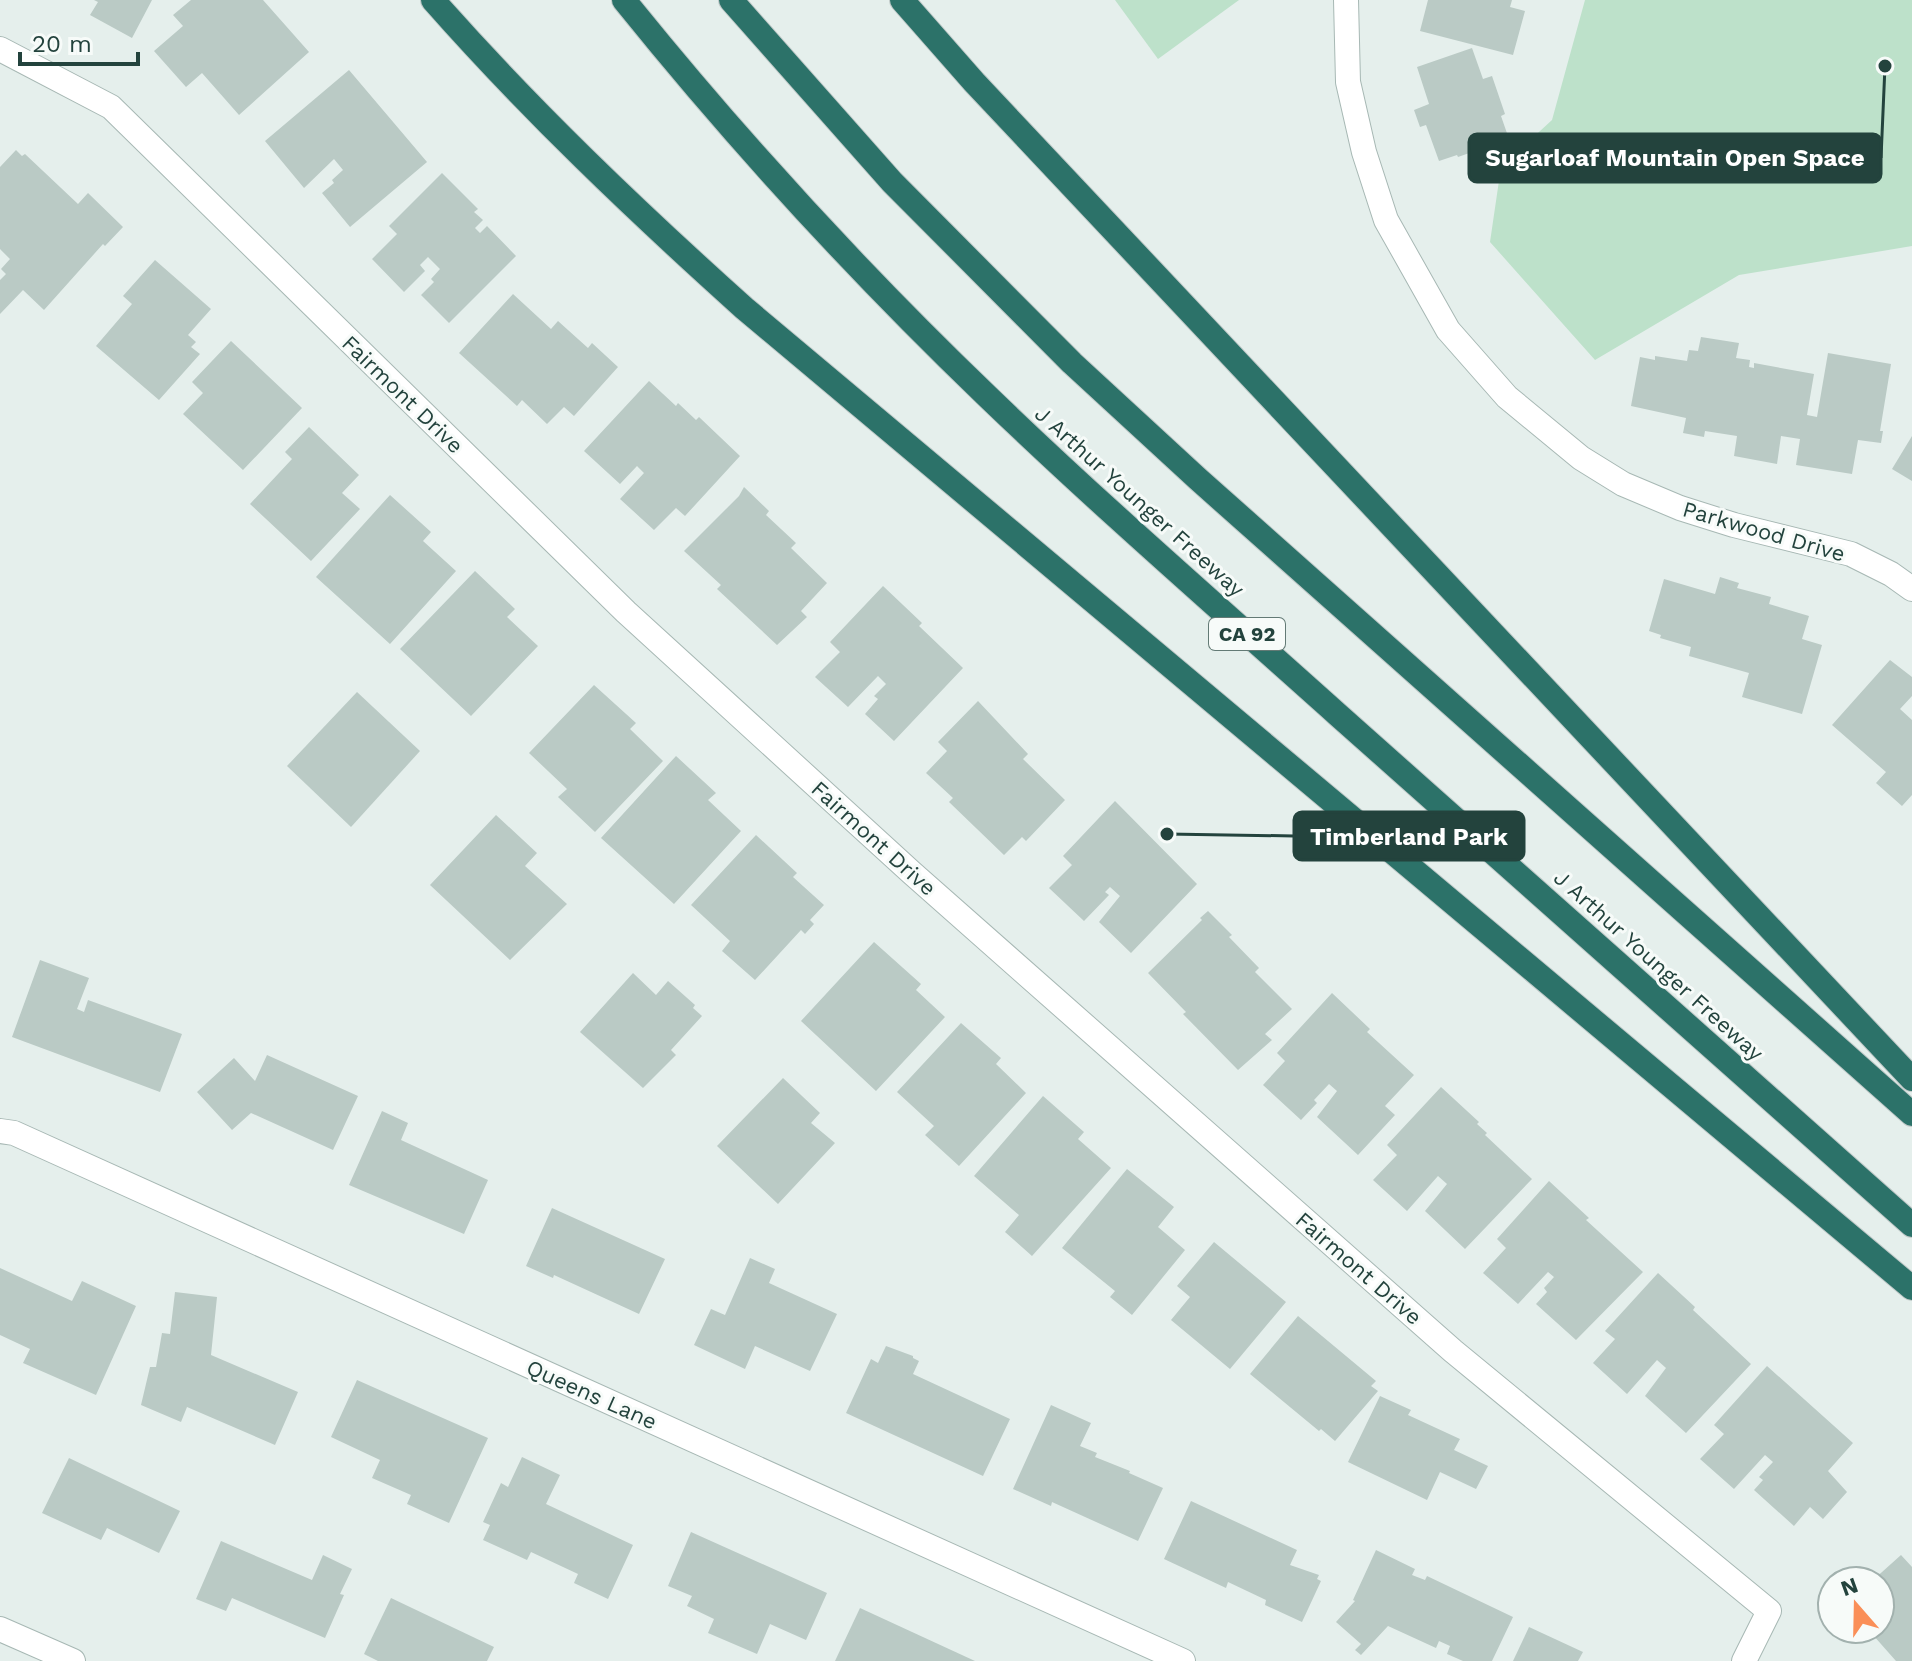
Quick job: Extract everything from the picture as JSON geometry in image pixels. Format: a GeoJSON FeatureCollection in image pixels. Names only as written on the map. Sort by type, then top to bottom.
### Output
{"type":"FeatureCollection","features":[{"type":"Feature","properties":{"kind":"highway"},"geometry":{"type":"LineString","coordinates":[[433,0],[572,148],[744,308],[1912,1288]]}},
{"type":"Feature","properties":{"kind":"highway","name":"J Arthur Younger Freeway"},"geometry":{"type":"LineString","coordinates":[[624,0],[796,199],[986,396],[1912,1225]]}},
{"type":"Feature","properties":{"kind":"highway"},"geometry":{"type":"LineString","coordinates":[[731,0],[882,171],[1072,363],[1210,490],[1912,1114]]}},
{"type":"Feature","properties":{"kind":"highway"},"geometry":{"type":"LineString","coordinates":[[902,0],[974,82],[1912,1079]]}},
{"type":"Feature","properties":{"kind":"street","name":"Parkwood Drive"},"geometry":{"type":"LineString","coordinates":[[1346,0],[1348,82],[1364,152],[1386,220],[1448,330],[1496,386],[1581,458],[1623,484],[1680,508],[1734,525],[1851,554],[1891,574],[1912,589]]}},
{"type":"Feature","properties":{"kind":"street","name":"Fairmont Drive"},"geometry":{"type":"LineString","coordinates":[[0,49],[111,107],[626,612],[912,873],[1453,1351],[1769,1611],[1744,1661]]}},
{"type":"Feature","properties":{"kind":"street","name":"Queens Lane"},"geometry":{"type":"LineString","coordinates":[[0,1131],[14,1133],[1183,1661]]}},
{"type":"Feature","properties":{"kind":"street"},"geometry":{"type":"LineString","coordinates":[[0,1629],[73,1661]]}},
{"type":"Feature","properties":{"kind":"green space"},"geometry":{"type":"Polygon","coordinates":[[[1115,0],[1239,0],[1158,59],[1115,0]]]}},
{"type":"Feature","properties":{"kind":"green space"},"geometry":{"type":"Polygon","coordinates":[[[1585,0],[1912,0],[1912,246],[1739,275],[1595,360],[1490,242],[1501,167],[1552,120],[1585,0]]]}},
{"type":"Feature","properties":{"kind":"building"},"geometry":{"type":"Polygon","coordinates":[[[94,0],[152,0],[132,38],[90,15],[98,2],[94,0]]]}},
{"type":"Feature","properties":{"kind":"building"},"geometry":{"type":"Polygon","coordinates":[[[191,0],[263,0],[309,52],[239,115],[202,73],[186,87],[154,51],[183,26],[173,15],[191,0]]]}},
{"type":"Feature","properties":{"kind":"building"},"geometry":{"type":"Polygon","coordinates":[[[1428,0],[1512,0],[1510,7],[1525,11],[1513,55],[1420,31],[1428,0]]]}},
{"type":"Feature","properties":{"kind":"building"},"geometry":{"type":"Polygon","coordinates":[[[1472,48],[1483,79],[1492,76],[1505,114],[1501,116],[1509,139],[1439,161],[1426,125],[1420,127],[1414,110],[1429,104],[1417,67],[1472,48]]]}},
{"type":"Feature","properties":{"kind":"building"},"geometry":{"type":"Polygon","coordinates":[[[349,70],[427,162],[350,227],[322,193],[343,170],[334,159],[304,188],[265,141],[349,70]]]}},
{"type":"Feature","properties":{"kind":"building"},"geometry":{"type":"Polygon","coordinates":[[[16,150],[22,156],[25,154],[78,204],[88,193],[123,227],[105,246],[103,244],[44,310],[23,290],[0,314],[0,280],[6,274],[1,269],[10,259],[0,249],[0,167],[16,150]]]}},
{"type":"Feature","properties":{"kind":"building"},"geometry":{"type":"Polygon","coordinates":[[[442,173],[478,209],[474,212],[483,220],[475,228],[480,233],[487,226],[516,256],[449,323],[421,295],[434,282],[431,279],[440,269],[428,257],[420,265],[425,271],[404,292],[372,259],[397,234],[389,226],[442,173]]]}},
{"type":"Feature","properties":{"kind":"building"},"geometry":{"type":"Polygon","coordinates":[[[155,260],[211,309],[188,335],[196,342],[191,347],[200,354],[159,400],[96,346],[132,304],[123,296],[155,260]]]}},
{"type":"Feature","properties":{"kind":"building"},"geometry":{"type":"Polygon","coordinates":[[[513,294],[551,329],[558,321],[588,348],[592,343],[618,367],[574,416],[564,407],[547,424],[522,400],[517,406],[459,353],[513,294]]]}},
{"type":"Feature","properties":{"kind":"building"},"geometry":{"type":"Polygon","coordinates":[[[1701,337],[1739,343],[1736,358],[1750,360],[1749,367],[1754,368],[1754,363],[1814,374],[1807,415],[1817,417],[1828,353],[1891,364],[1880,431],[1883,431],[1881,443],[1858,440],[1852,474],[1796,465],[1800,439],[1781,436],[1777,464],[1734,456],[1737,436],[1705,431],[1704,437],[1683,433],[1686,418],[1631,406],[1640,357],[1687,361],[1689,350],[1698,351],[1701,337]]]}},
{"type":"Feature","properties":{"kind":"building"},"geometry":{"type":"Polygon","coordinates":[[[231,341],[302,408],[243,470],[183,414],[203,393],[192,382],[231,341]]]}},
{"type":"Feature","properties":{"kind":"building"},"geometry":{"type":"Polygon","coordinates":[[[649,381],[676,406],[678,403],[696,420],[699,417],[740,456],[685,516],[676,508],[654,530],[620,499],[644,473],[637,466],[620,484],[584,451],[649,381]]]}},
{"type":"Feature","properties":{"kind":"building"},"geometry":{"type":"Polygon","coordinates":[[[309,427],[359,475],[342,493],[360,509],[311,561],[250,504],[292,459],[285,452],[309,427]]]}},
{"type":"Feature","properties":{"kind":"building"},"geometry":{"type":"Polygon","coordinates":[[[1912,436],[1912,481],[1892,469],[1912,436]]]}},
{"type":"Feature","properties":{"kind":"building"},"geometry":{"type":"Polygon","coordinates":[[[744,487],[769,511],[766,515],[796,543],[791,548],[827,583],[801,611],[807,617],[777,645],[717,589],[721,585],[684,551],[739,496],[744,487]]]}},
{"type":"Feature","properties":{"kind":"building"},"geometry":{"type":"Polygon","coordinates":[[[390,495],[431,532],[423,541],[456,571],[390,644],[316,577],[390,495]]]}},
{"type":"Feature","properties":{"kind":"building"},"geometry":{"type":"Polygon","coordinates":[[[475,571],[515,609],[507,617],[538,646],[471,716],[400,649],[475,571]]]}},
{"type":"Feature","properties":{"kind":"building"},"geometry":{"type":"Polygon","coordinates":[[[1720,577],[1739,583],[1737,588],[1771,597],[1769,604],[1809,616],[1802,639],[1822,645],[1802,714],[1742,697],[1749,673],[1689,656],[1691,647],[1660,638],[1661,635],[1649,631],[1664,579],[1715,594],[1720,577]]]}},
{"type":"Feature","properties":{"kind":"building"},"geometry":{"type":"Polygon","coordinates":[[[883,586],[963,668],[894,741],[865,714],[878,699],[874,696],[886,684],[878,676],[848,707],[815,677],[840,652],[830,642],[883,586]]]}},
{"type":"Feature","properties":{"kind":"building"},"geometry":{"type":"Polygon","coordinates":[[[1890,660],[1912,677],[1912,696],[1900,709],[1912,720],[1912,795],[1902,806],[1876,783],[1886,772],[1832,725],[1890,660]]]}},
{"type":"Feature","properties":{"kind":"building"},"geometry":{"type":"Polygon","coordinates":[[[594,685],[636,723],[630,729],[663,761],[595,832],[558,797],[567,789],[529,753],[594,685]]]}},
{"type":"Feature","properties":{"kind":"building"},"geometry":{"type":"Polygon","coordinates":[[[357,692],[420,751],[351,827],[287,766],[357,692]]]}},
{"type":"Feature","properties":{"kind":"building"},"geometry":{"type":"Polygon","coordinates":[[[978,701],[1028,754],[1023,759],[1065,800],[1026,841],[1022,837],[1004,855],[949,802],[953,798],[926,773],[947,751],[938,742],[978,701]]]}},
{"type":"Feature","properties":{"kind":"building"},"geometry":{"type":"Polygon","coordinates":[[[676,756],[716,793],[708,800],[741,831],[674,904],[601,838],[676,756]]]}},
{"type":"Feature","properties":{"kind":"building"},"geometry":{"type":"Polygon","coordinates":[[[1115,801],[1197,884],[1131,953],[1099,922],[1120,896],[1110,887],[1105,892],[1109,895],[1084,921],[1049,888],[1072,865],[1063,856],[1115,801]]]}},
{"type":"Feature","properties":{"kind":"building"},"geometry":{"type":"Polygon","coordinates":[[[496,815],[537,853],[525,866],[567,904],[510,960],[430,885],[496,815]]]}},
{"type":"Feature","properties":{"kind":"building"},"geometry":{"type":"Polygon","coordinates":[[[756,835],[797,873],[793,877],[824,905],[810,920],[814,924],[805,934],[801,930],[755,980],[722,951],[730,941],[691,905],[756,835]]]}},
{"type":"Feature","properties":{"kind":"building"},"geometry":{"type":"Polygon","coordinates":[[[1208,911],[1259,968],[1255,972],[1292,1009],[1265,1034],[1272,1040],[1238,1070],[1148,973],[1208,911]]]}},
{"type":"Feature","properties":{"kind":"building"},"geometry":{"type":"Polygon","coordinates":[[[874,942],[921,984],[916,990],[945,1017],[876,1091],[801,1021],[874,942]]]}},
{"type":"Feature","properties":{"kind":"building"},"geometry":{"type":"Polygon","coordinates":[[[40,960],[89,978],[77,1009],[84,1012],[88,1000],[182,1034],[160,1092],[12,1037],[40,960]]]}},
{"type":"Feature","properties":{"kind":"building"},"geometry":{"type":"Polygon","coordinates":[[[633,973],[656,995],[668,981],[695,1005],[693,1008],[702,1016],[671,1050],[676,1055],[643,1088],[580,1032],[633,973]]]}},
{"type":"Feature","properties":{"kind":"building"},"geometry":{"type":"Polygon","coordinates":[[[1332,993],[1370,1029],[1367,1032],[1414,1075],[1385,1106],[1395,1115],[1358,1155],[1317,1117],[1337,1091],[1329,1084],[1301,1120],[1263,1085],[1285,1061],[1277,1053],[1332,993]]]}},
{"type":"Feature","properties":{"kind":"building"},"geometry":{"type":"Polygon","coordinates":[[[961,1023],[1001,1058],[996,1064],[1026,1093],[959,1166],[925,1135],[934,1126],[897,1092],[961,1023]]]}},
{"type":"Feature","properties":{"kind":"building"},"geometry":{"type":"Polygon","coordinates":[[[267,1055],[358,1096],[333,1150],[251,1113],[232,1130],[197,1092],[234,1058],[255,1081],[267,1055]]]}},
{"type":"Feature","properties":{"kind":"building"},"geometry":{"type":"Polygon","coordinates":[[[783,1078],[820,1113],[811,1123],[835,1143],[778,1204],[717,1146],[783,1078]]]}},
{"type":"Feature","properties":{"kind":"building"},"geometry":{"type":"Polygon","coordinates":[[[1441,1087],[1479,1122],[1477,1124],[1487,1133],[1485,1135],[1532,1179],[1465,1249],[1425,1211],[1447,1184],[1438,1176],[1407,1211],[1373,1180],[1397,1155],[1387,1145],[1441,1087]]]}},
{"type":"Feature","properties":{"kind":"building"},"geometry":{"type":"Polygon","coordinates":[[[1043,1096],[1084,1132],[1078,1139],[1111,1168],[1032,1256],[1005,1232],[1019,1215],[974,1176],[1043,1096]]]}},
{"type":"Feature","properties":{"kind":"building"},"geometry":{"type":"Polygon","coordinates":[[[382,1111],[408,1123],[401,1140],[488,1180],[464,1234],[349,1185],[382,1111]]]}},
{"type":"Feature","properties":{"kind":"building"},"geometry":{"type":"Polygon","coordinates":[[[1127,1169],[1174,1207],[1158,1227],[1185,1250],[1132,1315],[1110,1297],[1115,1291],[1062,1248],[1127,1169]]]}},
{"type":"Feature","properties":{"kind":"building"},"geometry":{"type":"Polygon","coordinates":[[[1549,1181],[1643,1272],[1576,1340],[1536,1304],[1547,1292],[1544,1288],[1554,1277],[1548,1272],[1518,1304],[1483,1273],[1506,1248],[1497,1239],[1549,1181]]]}},
{"type":"Feature","properties":{"kind":"building"},"geometry":{"type":"Polygon","coordinates":[[[552,1208],[665,1259],[639,1314],[554,1275],[553,1278],[526,1266],[552,1208]]]}},
{"type":"Feature","properties":{"kind":"building"},"geometry":{"type":"Polygon","coordinates":[[[1214,1242],[1286,1302],[1230,1369],[1171,1320],[1190,1297],[1177,1286],[1214,1242]]]}},
{"type":"Feature","properties":{"kind":"building"},"geometry":{"type":"Polygon","coordinates":[[[750,1258],[775,1269],[769,1283],[837,1314],[810,1371],[755,1346],[745,1369],[694,1345],[711,1309],[725,1315],[750,1258]]]}},
{"type":"Feature","properties":{"kind":"building"},"geometry":{"type":"Polygon","coordinates":[[[0,1268],[72,1301],[82,1281],[136,1306],[96,1395],[23,1363],[30,1349],[0,1335],[0,1268]]]}},
{"type":"Feature","properties":{"kind":"building"},"geometry":{"type":"Polygon","coordinates":[[[1658,1273],[1751,1364],[1686,1433],[1645,1396],[1666,1368],[1657,1360],[1627,1394],[1593,1363],[1615,1339],[1605,1331],[1658,1273]]]}},
{"type":"Feature","properties":{"kind":"building"},"geometry":{"type":"Polygon","coordinates":[[[175,1292],[217,1297],[211,1355],[298,1392],[275,1445],[187,1407],[181,1422],[141,1405],[150,1367],[156,1367],[162,1333],[170,1334],[175,1292]]]}},
{"type":"Feature","properties":{"kind":"building"},"geometry":{"type":"Polygon","coordinates":[[[1298,1316],[1376,1381],[1371,1386],[1378,1391],[1335,1441],[1250,1374],[1298,1316]]]}},
{"type":"Feature","properties":{"kind":"building"},"geometry":{"type":"Polygon","coordinates":[[[886,1346],[919,1361],[913,1374],[1010,1419],[983,1476],[846,1413],[871,1359],[878,1363],[886,1346]]]}},
{"type":"Feature","properties":{"kind":"building"},"geometry":{"type":"Polygon","coordinates":[[[1767,1366],[1853,1443],[1828,1471],[1847,1492],[1823,1519],[1810,1507],[1794,1526],[1754,1490],[1763,1480],[1759,1477],[1773,1462],[1765,1455],[1734,1489],[1700,1459],[1724,1434],[1714,1425],[1767,1366]]]}},
{"type":"Feature","properties":{"kind":"building"},"geometry":{"type":"Polygon","coordinates":[[[357,1380],[488,1438],[449,1523],[407,1504],[411,1495],[372,1478],[380,1460],[331,1437],[357,1380]]]}},
{"type":"Feature","properties":{"kind":"building"},"geometry":{"type":"Polygon","coordinates":[[[1380,1396],[1411,1410],[1408,1415],[1460,1439],[1454,1450],[1488,1466],[1476,1489],[1440,1472],[1427,1500],[1348,1462],[1380,1396]]]}},
{"type":"Feature","properties":{"kind":"building"},"geometry":{"type":"Polygon","coordinates":[[[1051,1405],[1091,1423],[1080,1446],[1097,1453],[1095,1457],[1163,1488],[1138,1541],[1052,1502],[1051,1506],[1013,1489],[1051,1405]]]}},
{"type":"Feature","properties":{"kind":"building"},"geometry":{"type":"Polygon","coordinates":[[[522,1457],[560,1475],[546,1504],[633,1545],[608,1599],[574,1583],[578,1574],[531,1552],[527,1560],[483,1540],[490,1525],[483,1522],[501,1483],[508,1487],[522,1457]]]}},
{"type":"Feature","properties":{"kind":"building"},"geometry":{"type":"Polygon","coordinates":[[[69,1458],[180,1511],[159,1553],[107,1528],[101,1540],[42,1513],[69,1458]]]}},
{"type":"Feature","properties":{"kind":"building"},"geometry":{"type":"Polygon","coordinates":[[[1191,1501],[1297,1550],[1290,1565],[1319,1575],[1317,1579],[1321,1581],[1302,1622],[1265,1605],[1266,1600],[1228,1582],[1226,1588],[1164,1559],[1191,1501]]]}},
{"type":"Feature","properties":{"kind":"building"},"geometry":{"type":"Polygon","coordinates":[[[691,1532],[827,1593],[806,1640],[770,1624],[757,1654],[708,1633],[714,1619],[687,1606],[692,1596],[668,1586],[691,1532]]]}},
{"type":"Feature","properties":{"kind":"building"},"geometry":{"type":"Polygon","coordinates":[[[221,1541],[312,1580],[323,1555],[352,1569],[325,1638],[232,1598],[226,1611],[196,1599],[221,1541]]]}},
{"type":"Feature","properties":{"kind":"building"},"geometry":{"type":"Polygon","coordinates":[[[1376,1550],[1415,1569],[1412,1575],[1425,1580],[1427,1576],[1513,1617],[1492,1661],[1463,1661],[1447,1654],[1450,1646],[1439,1641],[1436,1648],[1388,1626],[1361,1655],[1355,1650],[1361,1644],[1336,1622],[1355,1601],[1376,1550]]]}},
{"type":"Feature","properties":{"kind":"building"},"geometry":{"type":"Polygon","coordinates":[[[1901,1555],[1912,1567],[1912,1661],[1896,1661],[1882,1645],[1896,1645],[1896,1565],[1890,1565],[1901,1555]]]}},
{"type":"Feature","properties":{"kind":"building"},"geometry":{"type":"Polygon","coordinates":[[[391,1598],[494,1647],[487,1661],[378,1661],[364,1654],[391,1598]]]}},
{"type":"Feature","properties":{"kind":"building"},"geometry":{"type":"Polygon","coordinates":[[[860,1608],[975,1661],[835,1661],[860,1608]]]}},
{"type":"Feature","properties":{"kind":"building"},"geometry":{"type":"Polygon","coordinates":[[[1529,1627],[1583,1652],[1578,1661],[1513,1661],[1529,1627]]]}},
{"type":"Feature","properties":{"kind":"place","name":"Sugarloaf Mountain Open Space"},"geometry":{"type":"Point","coordinates":[1885,66]}},
{"type":"Feature","properties":{"kind":"place","name":"Timberland Park"},"geometry":{"type":"Point","coordinates":[1167,834]}}]}
